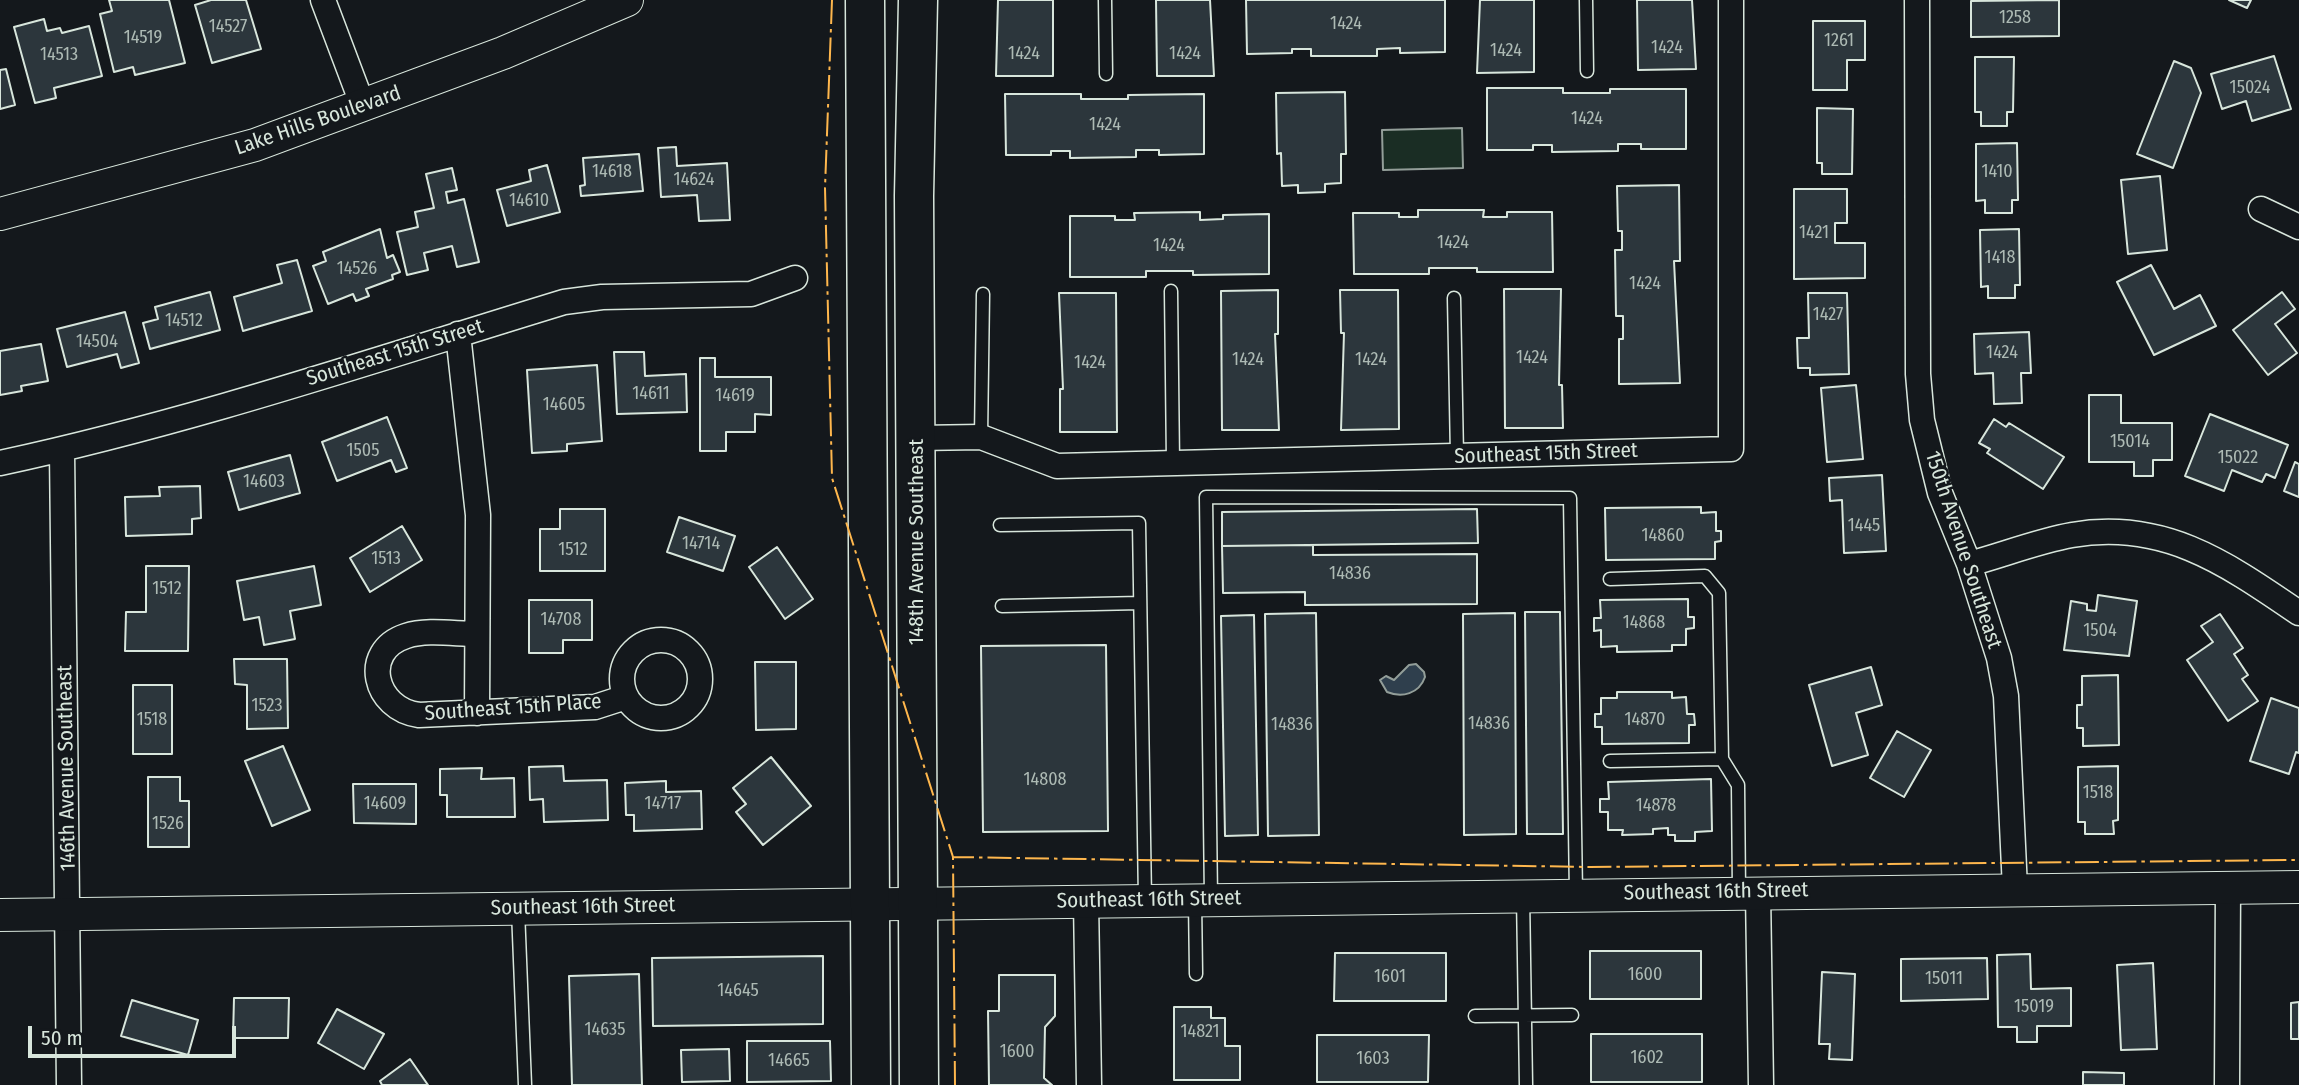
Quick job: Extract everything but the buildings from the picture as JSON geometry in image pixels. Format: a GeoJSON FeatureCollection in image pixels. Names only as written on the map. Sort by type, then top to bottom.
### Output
{"type":"FeatureCollection","features":[{"type":"Feature","properties":{"kind":"main road"},"geometry":{"type":"LineString","coordinates":[[865,0],[871,1085]]}},
{"type":"Feature","properties":{"kind":"main road"},"geometry":{"type":"LineString","coordinates":[[893,0],[894,145],[914,196]]}},
{"type":"Feature","properties":{"kind":"main road","name":"148th Avenue Southeast"},"geometry":{"type":"LineString","coordinates":[[918,0],[914,196],[919,1085]]}},
{"type":"Feature","properties":{"kind":"street"},"geometry":{"type":"LineString","coordinates":[[323,0],[363,106]]}},
{"type":"Feature","properties":{"kind":"street","name":"Lake Hills Boulevard"},"geometry":{"type":"LineString","coordinates":[[0,214],[255,145],[503,53],[628,0]]}},
{"type":"Feature","properties":{"kind":"street","name":"Southeast 15th Street"},"geometry":{"type":"LineString","coordinates":[[917,438],[981,437],[1056,466],[1731,449],[1731,0]]}},
{"type":"Feature","properties":{"kind":"street","name":"150th Avenue Southeast"},"geometry":{"type":"LineString","coordinates":[[1917,0],[1919,374],[1922,420],[1940,493],[1969,564],[1998,658],[2006,696],[2015,889]]}},
{"type":"Feature","properties":{"kind":"street"},"geometry":{"type":"LineString","coordinates":[[2261,209],[2299,227]]}},
{"type":"Feature","properties":{"kind":"street","name":"Southeast 15th Street"},"geometry":{"type":"LineString","coordinates":[[0,463],[62,450],[564,302],[602,297],[751,294],[795,278]]}},
{"type":"Feature","properties":{"kind":"street"},"geometry":{"type":"LineString","coordinates":[[458,334],[478,515],[477,713]]}},
{"type":"Feature","properties":{"kind":"street","name":"146th Avenue Southeast"},"geometry":{"type":"LineString","coordinates":[[62,450],[69,1085]]}},
{"type":"Feature","properties":{"kind":"street"},"geometry":{"type":"LineString","coordinates":[[1969,564],[2071,535],[2137,532],[2211,555],[2299,612]]}},
{"type":"Feature","properties":{"kind":"street","name":"Southeast 15th Place"},"geometry":{"type":"LineString","coordinates":[[477,634],[406,636],[386,650],[377,674],[385,698],[404,713],[477,713],[595,707],[626,696]]}},
{"type":"Feature","properties":{"kind":"street"},"geometry":{"type":"LineString","coordinates":[[2227,1085],[2228,887]]}},
{"type":"Feature","properties":{"kind":"street","name":"Southeast 16th Street"},"geometry":{"type":"LineString","coordinates":[[0,915],[870,902],[2299,887]]}},
{"type":"Feature","properties":{"kind":"street"},"geometry":{"type":"LineString","coordinates":[[1749,892],[1760,1085]]}},
{"type":"Feature","properties":{"kind":"street"},"geometry":{"type":"LineString","coordinates":[[1086,901],[1088,1085]]}},
{"type":"Feature","properties":{"kind":"lane"},"geometry":{"type":"LineString","coordinates":[[1105,0],[1106,74]]}},
{"type":"Feature","properties":{"kind":"lane"},"geometry":{"type":"LineString","coordinates":[[1586,0],[1587,71]]}},
{"type":"Feature","properties":{"kind":"lane"},"geometry":{"type":"LineString","coordinates":[[1171,291],[1173,463]]}},
{"type":"Feature","properties":{"kind":"lane"},"geometry":{"type":"LineString","coordinates":[[981,437],[983,294]]}},
{"type":"Feature","properties":{"kind":"lane"},"geometry":{"type":"LineString","coordinates":[[1454,298],[1457,456]]}},
{"type":"Feature","properties":{"kind":"lane"},"geometry":{"type":"LineString","coordinates":[[1196,974],[1203,900],[1206,497],[1570,498],[1576,894]]}},
{"type":"Feature","properties":{"kind":"lane"},"geometry":{"type":"LineString","coordinates":[[1000,525],[1139,523],[1145,900]]}},
{"type":"Feature","properties":{"kind":"lane"},"geometry":{"type":"LineString","coordinates":[[1610,579],[1705,576],[1718,593],[1722,759],[1738,785],[1749,892]]}},
{"type":"Feature","properties":{"kind":"lane"},"geometry":{"type":"LineString","coordinates":[[1002,606],[1140,603]]}},
{"type":"Feature","properties":{"kind":"lane"},"geometry":{"type":"LineString","coordinates":[[1610,761],[1722,759]]}},
{"type":"Feature","properties":{"kind":"lane"},"geometry":{"type":"LineString","coordinates":[[1523,895],[1526,1085]]}},
{"type":"Feature","properties":{"kind":"lane"},"geometry":{"type":"LineString","coordinates":[[518,908],[525,1085]]}},
{"type":"Feature","properties":{"kind":"lane"},"geometry":{"type":"LineString","coordinates":[[1475,1016],[1572,1015]]}},
{"type":"Feature","properties":{"kind":"green space"},"geometry":{"type":"Polygon","coordinates":[[[1462,128],[1463,168],[1383,170],[1382,130],[1462,128]]]}},
{"type":"Feature","properties":{"kind":"water"},"geometry":{"type":"Polygon","coordinates":[[[1416,664],[1425,677],[1419,687],[1398,695],[1387,692],[1380,680],[1386,676],[1394,680],[1409,665],[1416,664]]]}},
{"type":"Feature","properties":{"kind":"power"},"geometry":{"type":"LineString","coordinates":[[832,0],[825,188],[832,478],[953,857]]}},
{"type":"Feature","properties":{"kind":"power"},"geometry":{"type":"LineString","coordinates":[[955,1085],[953,857],[1590,867],[2299,860]]}}]}
